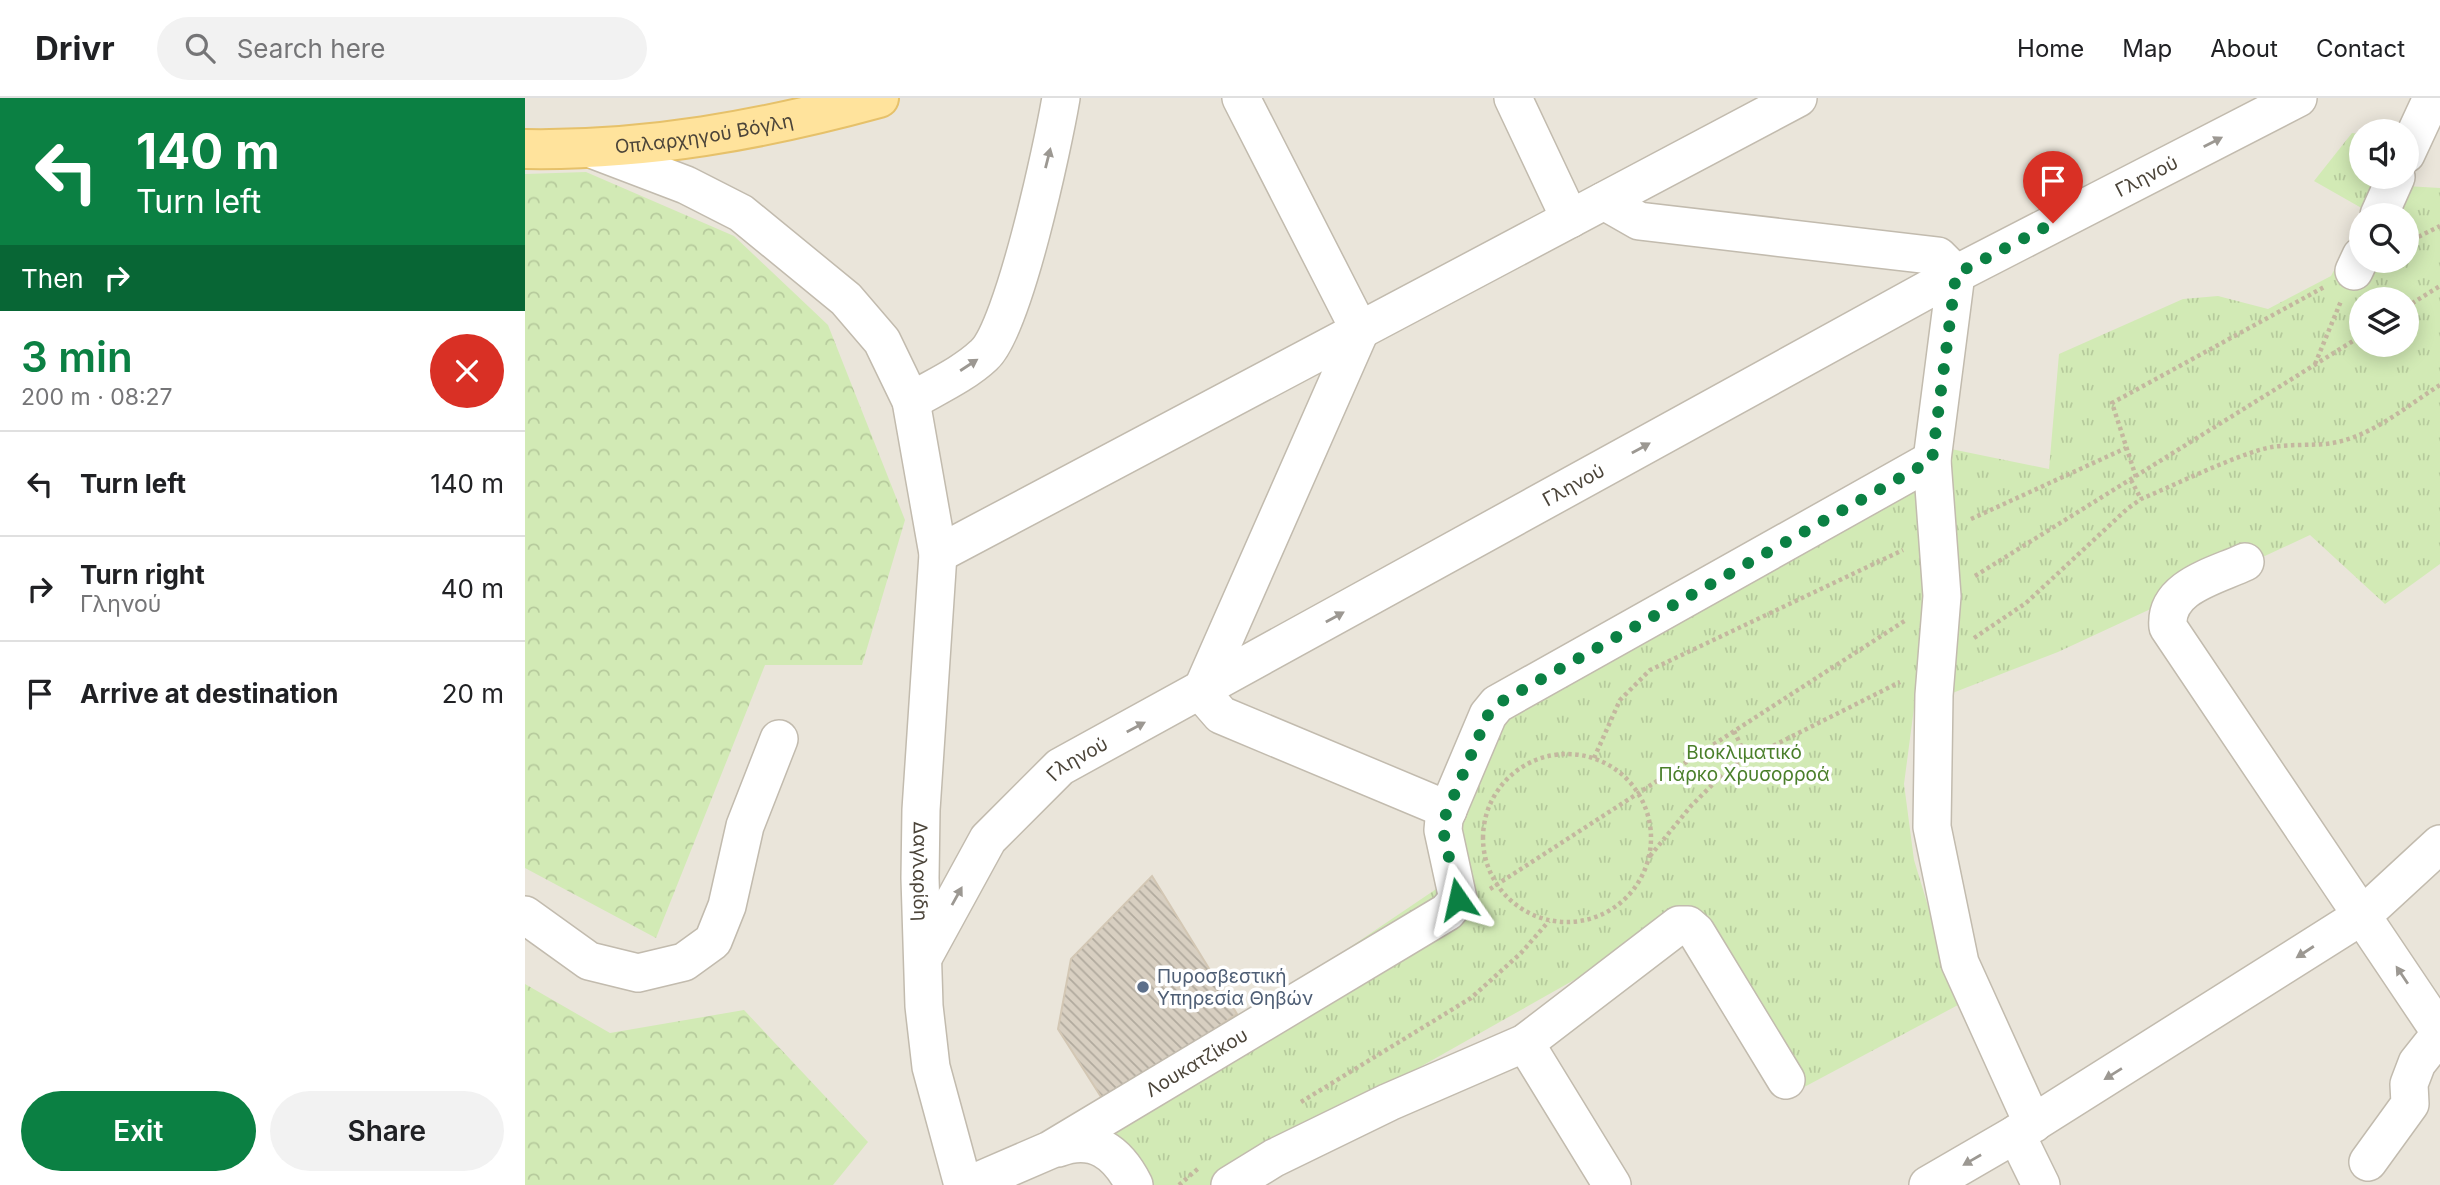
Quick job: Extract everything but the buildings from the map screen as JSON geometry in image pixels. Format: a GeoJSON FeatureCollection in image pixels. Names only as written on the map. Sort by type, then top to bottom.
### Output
{"type":"FeatureCollection","features":[{"type":"Feature","properties":{"kind":"main road","name":"Οπλαρχηγού Βόγλη"},"geometry":{"type":"LineString","coordinates":[[525,149],[594,150],[673,143],[809,117],[879,98]]}},
{"type":"Feature","properties":{"kind":"street"},"geometry":{"type":"LineString","coordinates":[[911,401],[985,354],[1003,327],[1033,220],[1061,98]]}},
{"type":"Feature","properties":{"kind":"street"},"geometry":{"type":"LineString","coordinates":[[1241,98],[1360,331]]}},
{"type":"Feature","properties":{"kind":"street"},"geometry":{"type":"LineString","coordinates":[[1513,98],[1570,219]]}},
{"type":"Feature","properties":{"kind":"street","name":"Γληνού"},"geometry":{"type":"LineString","coordinates":[[924,956],[988,839],[1060,767],[1201,692],[1956,274],[2298,98]]}},
{"type":"Feature","properties":{"kind":"street"},"geometry":{"type":"LineString","coordinates":[[2419,126],[2432,98]]}},
{"type":"Feature","properties":{"kind":"street"},"geometry":{"type":"LineString","coordinates":[[939,554],[1791,100]]}},
{"type":"Feature","properties":{"kind":"street","name":"Δαγλαρίδη"},"geometry":{"type":"LineString","coordinates":[[594,150],[685,185],[741,213],[846,299],[882,341],[911,401],[939,554],[921,810],[924,1006],[931,1066],[963,1185]]}},
{"type":"Feature","properties":{"kind":"street"},"geometry":{"type":"LineString","coordinates":[[1604,201],[1639,221],[1938,256],[1956,274],[1932,460],[1943,596],[1937,661],[1932,827],[1960,963],[2019,1098],[2024,1129],[2041,1185]]}},
{"type":"Feature","properties":{"kind":"street"},"geometry":{"type":"LineString","coordinates":[[1360,331],[1201,692],[1220,715],[1448,810]]}},
{"type":"Feature","properties":{"kind":"street","name":"Λουκατζίκου"},"geometry":{"type":"LineString","coordinates":[[969,1185],[1050,1150],[1447,912],[1458,899],[1443,830],[1448,810],[1488,715],[1497,704],[1932,460]]}},
{"type":"Feature","properties":{"kind":"street"},"geometry":{"type":"LineString","coordinates":[[2245,562],[2188,589],[2174,599],[2167,616],[2168,627],[2440,1033],[2417,1063],[2409,1084],[2410,1104],[2368,1163]]}},
{"type":"Feature","properties":{"kind":"street"},"geometry":{"type":"LineString","coordinates":[[525,915],[589,961],[638,973],[684,962],[713,941],[727,906],[745,826],[779,739]]}},
{"type":"Feature","properties":{"kind":"street"},"geometry":{"type":"LineString","coordinates":[[1928,1185],[2024,1129],[2363,915],[2440,844]]}},
{"type":"Feature","properties":{"kind":"street"},"geometry":{"type":"LineString","coordinates":[[1215,1175],[1274,1158],[1389,1102],[1525,1043],[1679,925],[1688,925],[1696,932],[1786,1080]]}},
{"type":"Feature","properties":{"kind":"street"},"geometry":{"type":"LineString","coordinates":[[1525,1043],[1612,1185]]}},
{"type":"Feature","properties":{"kind":"street"},"geometry":{"type":"LineString","coordinates":[[1050,1150],[1071,1143],[1092,1143],[1107,1149],[1124,1166],[1134,1185]]}},
{"type":"Feature","properties":{"kind":"path"},"geometry":{"type":"LineString","coordinates":[[2419,236],[2440,226]]}},
{"type":"Feature","properties":{"kind":"path"},"geometry":{"type":"LineString","coordinates":[[2141,499],[2112,403],[2349,268]]}},
{"type":"Feature","properties":{"kind":"path"},"geometry":{"type":"LineString","coordinates":[[2314,365],[2353,273]]}},
{"type":"Feature","properties":{"kind":"path"},"geometry":{"type":"LineString","coordinates":[[2419,299],[2440,286]]}},
{"type":"Feature","properties":{"kind":"path"},"geometry":{"type":"LineString","coordinates":[[1650,856],[1652,834],[1648,812],[1638,792],[1611,766],[1594,758],[1576,754],[1539,758],[1508,778],[1488,808],[1483,848],[1497,885],[1511,901],[1528,913],[1549,921],[1570,923],[1592,919],[1612,910],[1630,896],[1642,877],[1650,856],[1664,836],[1714,781],[1747,758],[1828,720],[1937,661],[2026,603],[2141,499],[2279,444],[2326,443],[2344,439],[2400,413],[2440,386]]}},
{"type":"Feature","properties":{"kind":"path"},"geometry":{"type":"LineString","coordinates":[[1594,758],[1620,700],[1650,670],[2126,448]]}},
{"type":"Feature","properties":{"kind":"path"},"geometry":{"type":"LineString","coordinates":[[1734,731],[1747,758]]}},
{"type":"Feature","properties":{"kind":"path"},"geometry":{"type":"LineString","coordinates":[[1294,1107],[1471,998],[1521,953],[1549,921]]}},
{"type":"Feature","properties":{"kind":"path"},"geometry":{"type":"LineString","coordinates":[[1179,1185],[1215,1175]]}},
{"type":"Feature","properties":{"kind":"shaded area"},"geometry":{"type":"Polygon","coordinates":[[[525,98],[2440,98],[2440,1185],[525,1185],[525,98]]]}},
{"type":"Feature","properties":{"kind":"green space","name":"Βιοκλιματικό Πάρκο Χρυσορροά"},"geometry":{"type":"Polygon","coordinates":[[[2349,137],[2349,189],[2440,188],[2440,564],[2385,604],[2310,535],[2058,652],[1914,708],[1904,784],[1914,860],[1958,1005],[1793,1093],[1691,914],[1211,1185],[1134,1185],[1124,1165],[1050,1150],[1451,879],[1456,825],[1501,716],[1951,449],[2049,469],[2059,354],[2183,299],[2218,296],[2268,309],[2331,276],[2349,242],[2349,273],[2419,273],[2419,203],[2353,203],[2314,181],[2349,137]]]}},
{"type":"Feature","properties":{"kind":"green space"},"geometry":{"type":"Polygon","coordinates":[[[586,172],[734,236],[828,325],[905,520],[862,665],[765,665],[656,938],[525,868],[525,174],[586,172]]]}},
{"type":"Feature","properties":{"kind":"green space"},"geometry":{"type":"Polygon","coordinates":[[[525,984],[610,1033],[744,1010],[868,1142],[833,1185],[525,1185],[525,984]]]}},
{"type":"Feature","properties":{"kind":"place","name":"Πυροσβεστική Υπηρεσία Θηβών"},"geometry":{"type":"Point","coordinates":[1143,987]}},
{"type":"Feature","properties":{"kind":"route"},"geometry":{"type":"LineString","coordinates":[[1458,899],[1443,830],[1444,819],[1488,715],[1497,704],[1932,460],[1956,274],[2053,223]]}}]}
